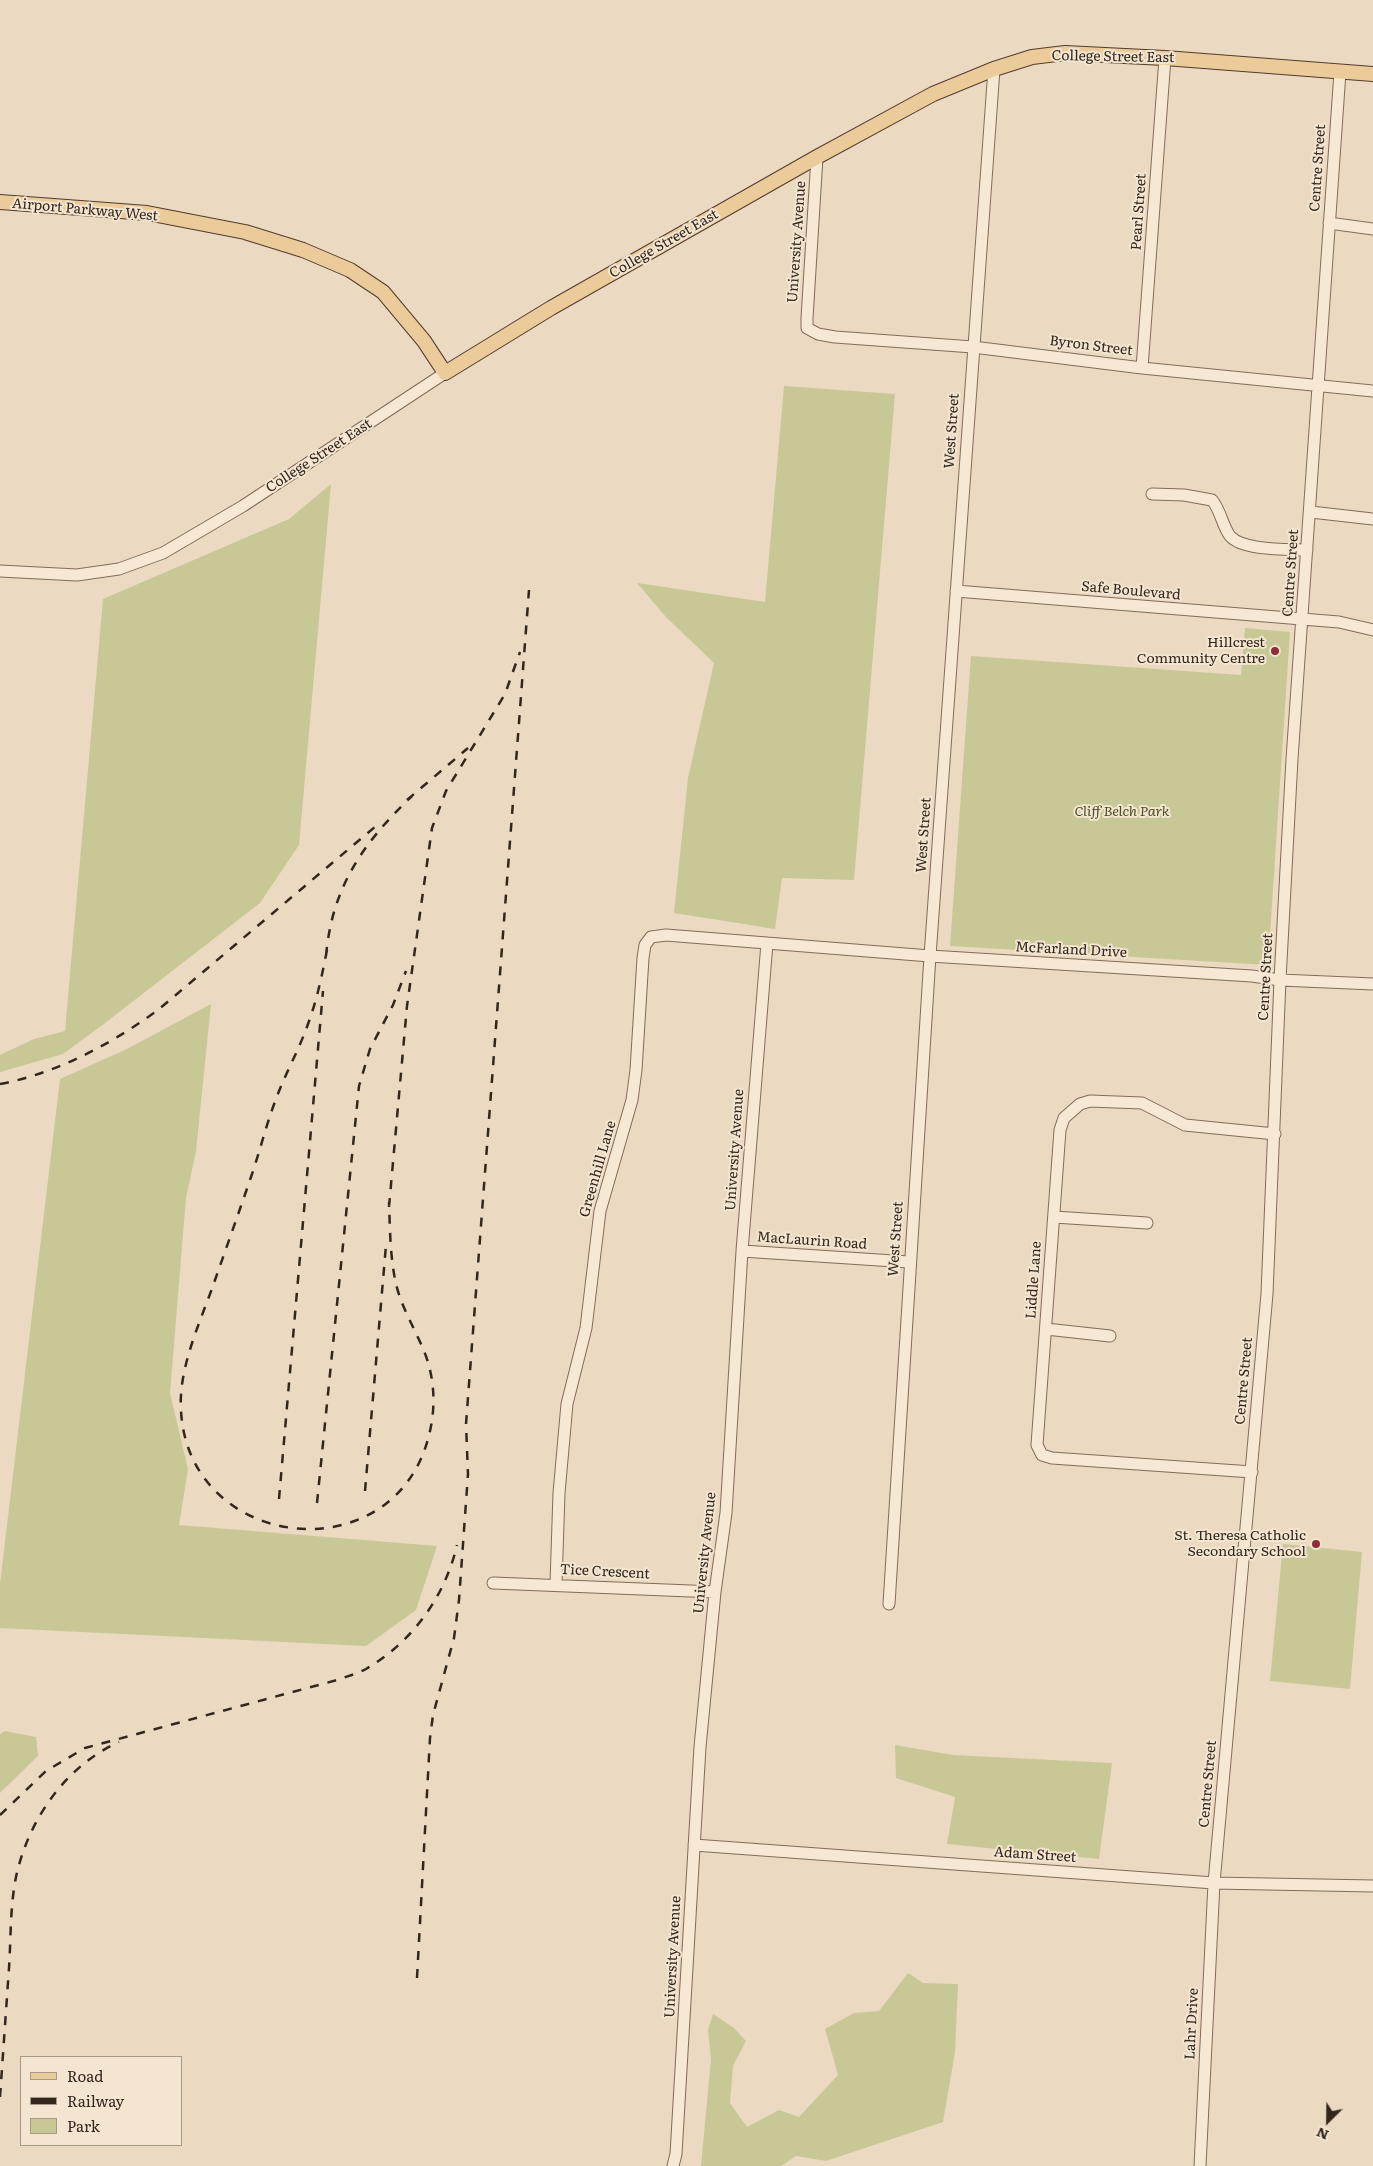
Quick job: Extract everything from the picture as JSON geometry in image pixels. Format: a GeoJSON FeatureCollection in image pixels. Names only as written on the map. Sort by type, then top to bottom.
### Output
{"type":"FeatureCollection","features":[{"type":"Feature","properties":{"kind":"main road","name":"College Street East"},"geometry":{"type":"LineString","coordinates":[[446,373],[551,308],[817,157],[933,94],[994,69],[1032,57],[1065,53],[1165,58],[1373,74]]}},
{"type":"Feature","properties":{"kind":"main road","name":"Airport Parkway West"},"geometry":{"type":"LineString","coordinates":[[0,202],[147,213],[245,232],[303,250],[350,270],[384,292],[424,341],[446,373]]}},
{"type":"Feature","properties":{"kind":"street","name":"Pearl Street"},"geometry":{"type":"LineString","coordinates":[[1142,368],[1165,58]]}},
{"type":"Feature","properties":{"kind":"street","name":"West Street"},"geometry":{"type":"LineString","coordinates":[[889,1604],[930,956],[994,69]]}},
{"type":"Feature","properties":{"kind":"street","name":"Centre Street"},"geometry":{"type":"LineString","coordinates":[[1214,1883],[1252,1472],[1266,1294],[1292,759],[1311,512],[1340,72]]}},
{"type":"Feature","properties":{"kind":"street","name":"University Avenue"},"geometry":{"type":"LineString","coordinates":[[807,328],[817,157]]}},
{"type":"Feature","properties":{"kind":"street"},"geometry":{"type":"LineString","coordinates":[[1329,223],[1373,229]]}},
{"type":"Feature","properties":{"kind":"street","name":"Byron Street"},"geometry":{"type":"LineString","coordinates":[[807,328],[818,334],[835,336],[973,347],[1142,368],[1373,390]]}},
{"type":"Feature","properties":{"kind":"street","name":"College Street East"},"geometry":{"type":"LineString","coordinates":[[0,571],[77,575],[119,569],[163,553],[243,506],[446,373]]}},
{"type":"Feature","properties":{"kind":"street"},"geometry":{"type":"LineString","coordinates":[[1152,494],[1184,495],[1212,500],[1220,512],[1230,535],[1236,541],[1248,546],[1307,550]]}},
{"type":"Feature","properties":{"kind":"street"},"geometry":{"type":"LineString","coordinates":[[1311,512],[1373,519]]}},
{"type":"Feature","properties":{"kind":"street","name":"Safe Boulevard"},"geometry":{"type":"LineString","coordinates":[[956,592],[1351,623],[1373,630]]}},
{"type":"Feature","properties":{"kind":"street","name":"Greenhill Lane"},"geometry":{"type":"LineString","coordinates":[[556,1584],[558,1493],[567,1404],[586,1328],[600,1211],[632,1100],[645,945],[651,937],[666,935],[767,943]]}},
{"type":"Feature","properties":{"kind":"street","name":"University Avenue"},"geometry":{"type":"LineString","coordinates":[[673,2166],[676,2154],[700,1747],[726,1513],[742,1251],[767,943]]}},
{"type":"Feature","properties":{"kind":"street","name":"McFarland Drive"},"geometry":{"type":"LineString","coordinates":[[767,943],[930,956],[1252,976],[1280,980],[1373,984]]}},
{"type":"Feature","properties":{"kind":"street","name":"Liddle Lane"},"geometry":{"type":"LineString","coordinates":[[1252,1472],[1052,1458],[1042,1455],[1037,1445],[1060,1130],[1064,1118],[1080,1104],[1090,1101],[1142,1103],[1186,1125],[1275,1134]]}},
{"type":"Feature","properties":{"kind":"street"},"geometry":{"type":"LineString","coordinates":[[1054,1217],[1147,1223]]}},
{"type":"Feature","properties":{"kind":"street","name":"MacLaurin Road"},"geometry":{"type":"LineString","coordinates":[[742,1251],[910,1262]]}},
{"type":"Feature","properties":{"kind":"street"},"geometry":{"type":"LineString","coordinates":[[1046,1329],[1110,1336]]}},
{"type":"Feature","properties":{"kind":"street","name":"Tice Crescent"},"geometry":{"type":"LineString","coordinates":[[493,1583],[556,1584],[716,1592]]}},
{"type":"Feature","properties":{"kind":"street","name":"Adam Street"},"geometry":{"type":"LineString","coordinates":[[694,1845],[1214,1883],[1373,1886]]}},
{"type":"Feature","properties":{"kind":"street","name":"Lahr Drive"},"geometry":{"type":"LineString","coordinates":[[1200,2166],[1214,1883]]}},
{"type":"Feature","properties":{"kind":"green space"},"geometry":{"type":"Polygon","coordinates":[[[784,386],[895,394],[854,880],[782,878],[775,929],[674,913],[688,778],[714,663],[666,617],[637,583],[765,602],[784,386]]]}},
{"type":"Feature","properties":{"kind":"green space"},"geometry":{"type":"Polygon","coordinates":[[[331,484],[299,845],[260,903],[105,1023],[63,1054],[0,1072],[0,1055],[34,1039],[65,1031],[103,599],[289,519],[331,484]]]}},
{"type":"Feature","properties":{"kind":"green space","name":"Cliff Belch Park"},"geometry":{"type":"Polygon","coordinates":[[[1245,628],[1290,632],[1268,965],[950,946],[971,656],[1241,675],[1245,628]]]}},
{"type":"Feature","properties":{"kind":"green space"},"geometry":{"type":"Polygon","coordinates":[[[211,1004],[196,1151],[186,1198],[170,1393],[188,1469],[179,1525],[437,1546],[416,1610],[366,1646],[0,1628],[0,1584],[60,1079],[127,1049],[211,1004]]]}},
{"type":"Feature","properties":{"kind":"green space"},"geometry":{"type":"Polygon","coordinates":[[[1283,1544],[1362,1552],[1350,1689],[1270,1681],[1283,1544]]]}},
{"type":"Feature","properties":{"kind":"green space"},"geometry":{"type":"Polygon","coordinates":[[[5,1731],[36,1737],[38,1756],[0,1793],[0,1734],[5,1731]]]}},
{"type":"Feature","properties":{"kind":"green space"},"geometry":{"type":"Polygon","coordinates":[[[895,1745],[953,1755],[1112,1763],[1099,1859],[947,1844],[955,1797],[896,1778],[895,1745]]]}},
{"type":"Feature","properties":{"kind":"green space"},"geometry":{"type":"Polygon","coordinates":[[[908,1973],[923,1983],[958,1984],[955,2052],[943,2122],[826,2161],[796,2156],[781,2166],[701,2166],[711,2059],[708,2030],[713,2014],[734,2028],[746,2041],[733,2066],[730,2103],[747,2127],[779,2110],[799,2117],[838,2075],[825,2029],[854,2013],[879,2011],[908,1973]]]}},
{"type":"Feature","properties":{"kind":"railway"},"geometry":{"type":"LineString","coordinates":[[417,1978],[430,1738],[433,1715],[454,1638],[459,1600],[468,1474],[466,1424],[529,590]]}},
{"type":"Feature","properties":{"kind":"railway"},"geometry":{"type":"LineString","coordinates":[[389,1207],[407,1006],[432,828],[446,791],[505,694],[520,652]]}},
{"type":"Feature","properties":{"kind":"railway"},"geometry":{"type":"LineString","coordinates":[[407,800],[468,748]]}},
{"type":"Feature","properties":{"kind":"railway"},"geometry":{"type":"LineString","coordinates":[[326,956],[329,931],[335,909],[343,887],[353,868],[379,831],[412,796]]}},
{"type":"Feature","properties":{"kind":"railway"},"geometry":{"type":"LineString","coordinates":[[0,1084],[43,1073],[83,1056],[122,1034],[158,1010],[376,826]]}},
{"type":"Feature","properties":{"kind":"railway"},"geometry":{"type":"LineString","coordinates":[[327,950],[311,1015],[272,1109],[251,1177],[192,1344],[183,1378],[181,1411],[192,1458],[218,1493],[253,1517],[294,1528],[336,1526],[375,1511],[407,1482],[428,1439],[433,1415],[432,1379],[426,1355],[404,1307],[396,1284],[391,1253],[389,1202]]}},
{"type":"Feature","properties":{"kind":"railway"},"geometry":{"type":"LineString","coordinates":[[317,1503],[359,1086],[370,1049],[393,1005],[406,971]]}},
{"type":"Feature","properties":{"kind":"railway"},"geometry":{"type":"LineString","coordinates":[[279,1499],[323,991]]}},
{"type":"Feature","properties":{"kind":"railway"},"geometry":{"type":"LineString","coordinates":[[365,1491],[386,1245]]}},
{"type":"Feature","properties":{"kind":"railway"},"geometry":{"type":"LineString","coordinates":[[0,1815],[46,1771],[85,1748],[337,1680],[366,1669],[398,1646],[424,1616],[444,1583],[457,1545]]}},
{"type":"Feature","properties":{"kind":"railway"},"geometry":{"type":"LineString","coordinates":[[0,2097],[13,1900],[16,1877],[22,1856],[40,1816],[66,1780],[100,1752],[119,1742]]}},
{"type":"Feature","properties":{"kind":"place","name":"Hillcrest Community Centre"},"geometry":{"type":"Point","coordinates":[1275,651]}},
{"type":"Feature","properties":{"kind":"place","name":"St. Theresa Catholic Secondary School"},"geometry":{"type":"Point","coordinates":[1316,1544]}}]}
